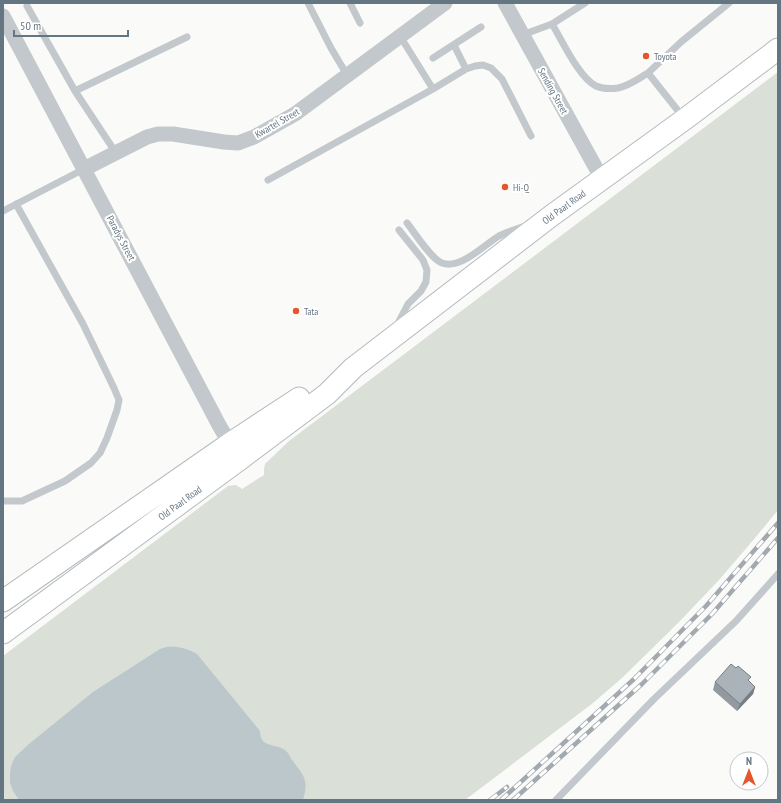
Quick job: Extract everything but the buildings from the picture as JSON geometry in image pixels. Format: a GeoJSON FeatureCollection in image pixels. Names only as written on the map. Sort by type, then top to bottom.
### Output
{"type":"FeatureCollection","features":[{"type":"Feature","properties":{"kind":"main road","name":"Old Paarl Road"},"geometry":{"type":"LineString","coordinates":[[3,633],[317,386],[353,368],[551,216],[685,119],[778,49]]}},
{"type":"Feature","properties":{"kind":"main road","name":"Old Paarl Road"},"geometry":{"type":"LineString","coordinates":[[3,601],[234,452]]}},
{"type":"Feature","properties":{"kind":"street","name":"Kwartel Street"},"geometry":{"type":"LineString","coordinates":[[84,169],[147,137],[158,134],[173,134],[238,143],[254,137],[295,114],[445,3]]}},
{"type":"Feature","properties":{"kind":"street","name":"Sending Street"},"geometry":{"type":"LineString","coordinates":[[505,3],[602,179]]}},
{"type":"Feature","properties":{"kind":"street","name":"Paradys Street"},"geometry":{"type":"LineString","coordinates":[[3,16],[234,452]]}},
{"type":"Feature","properties":{"kind":"lane"},"geometry":{"type":"LineString","coordinates":[[308,3],[331,48],[347,75]]}},
{"type":"Feature","properties":{"kind":"lane"},"geometry":{"type":"LineString","coordinates":[[350,3],[360,23]]}},
{"type":"Feature","properties":{"kind":"lane"},"geometry":{"type":"LineString","coordinates":[[522,35],[552,24],[585,3]]}},
{"type":"Feature","properties":{"kind":"lane"},"geometry":{"type":"LineString","coordinates":[[552,24],[577,66],[588,79],[596,86],[606,89],[618,88],[630,84],[648,73],[681,42],[729,3]]}},
{"type":"Feature","properties":{"kind":"lane"},"geometry":{"type":"LineString","coordinates":[[27,6],[75,91],[116,153]]}},
{"type":"Feature","properties":{"kind":"lane"},"geometry":{"type":"LineString","coordinates":[[433,58],[481,27]]}},
{"type":"Feature","properties":{"kind":"lane"},"geometry":{"type":"LineString","coordinates":[[400,36],[433,89]]}},
{"type":"Feature","properties":{"kind":"lane"},"geometry":{"type":"LineString","coordinates":[[75,91],[187,37]]}},
{"type":"Feature","properties":{"kind":"lane"},"geometry":{"type":"LineString","coordinates":[[454,45],[466,68]]}},
{"type":"Feature","properties":{"kind":"lane"},"geometry":{"type":"LineString","coordinates":[[268,180],[433,89],[466,68],[475,66],[491,68],[502,79],[531,136]]}},
{"type":"Feature","properties":{"kind":"lane"},"geometry":{"type":"LineString","coordinates":[[648,73],[685,119]]}},
{"type":"Feature","properties":{"kind":"lane"},"geometry":{"type":"LineString","coordinates":[[3,211],[84,169]]}},
{"type":"Feature","properties":{"kind":"lane"},"geometry":{"type":"LineString","coordinates":[[3,501],[22,501],[65,481],[91,463],[100,453],[107,438],[117,410],[118,400],[114,388],[83,324],[16,204]]}},
{"type":"Feature","properties":{"kind":"lane"},"geometry":{"type":"LineString","coordinates":[[407,223],[433,257],[442,263],[451,264],[464,260],[499,236],[551,216]]}},
{"type":"Feature","properties":{"kind":"lane"},"geometry":{"type":"LineString","coordinates":[[388,341],[408,304],[421,291],[426,282],[427,270],[423,260],[399,230]]}},
{"type":"Feature","properties":{"kind":"lane"},"geometry":{"type":"LineString","coordinates":[[556,800],[654,699],[736,621],[778,574]]}},
{"type":"Feature","properties":{"kind":"shaded area"},"geometry":{"type":"Polygon","coordinates":[[[778,72],[778,510],[719,580],[623,677],[593,703],[465,800],[3,800],[3,656],[228,486],[236,485],[242,489],[264,475],[265,464],[289,441],[778,72]]]}},
{"type":"Feature","properties":{"kind":"shaded area"},"geometry":{"type":"Polygon","coordinates":[[[166,647],[182,648],[197,654],[260,731],[262,740],[265,743],[281,748],[287,752],[304,778],[306,787],[303,800],[19,800],[10,783],[11,766],[15,757],[93,692],[160,649],[166,647]]]}},
{"type":"Feature","properties":{"kind":"railway"},"geometry":{"type":"LineString","coordinates":[[501,800],[634,679],[706,606],[778,523]]}},
{"type":"Feature","properties":{"kind":"railway"},"geometry":{"type":"LineString","coordinates":[[513,800],[642,684],[712,614],[778,538]]}},
{"type":"Feature","properties":{"kind":"railway"},"geometry":{"type":"LineString","coordinates":[[490,800],[507,787]]}},
{"type":"Feature","properties":{"kind":"place","name":"Toyota"},"geometry":{"type":"Point","coordinates":[646,56]}},
{"type":"Feature","properties":{"kind":"place","name":"Hi-Q"},"geometry":{"type":"Point","coordinates":[505,187]}},
{"type":"Feature","properties":{"kind":"place","name":"Tata"},"geometry":{"type":"Point","coordinates":[296,311]}}]}
